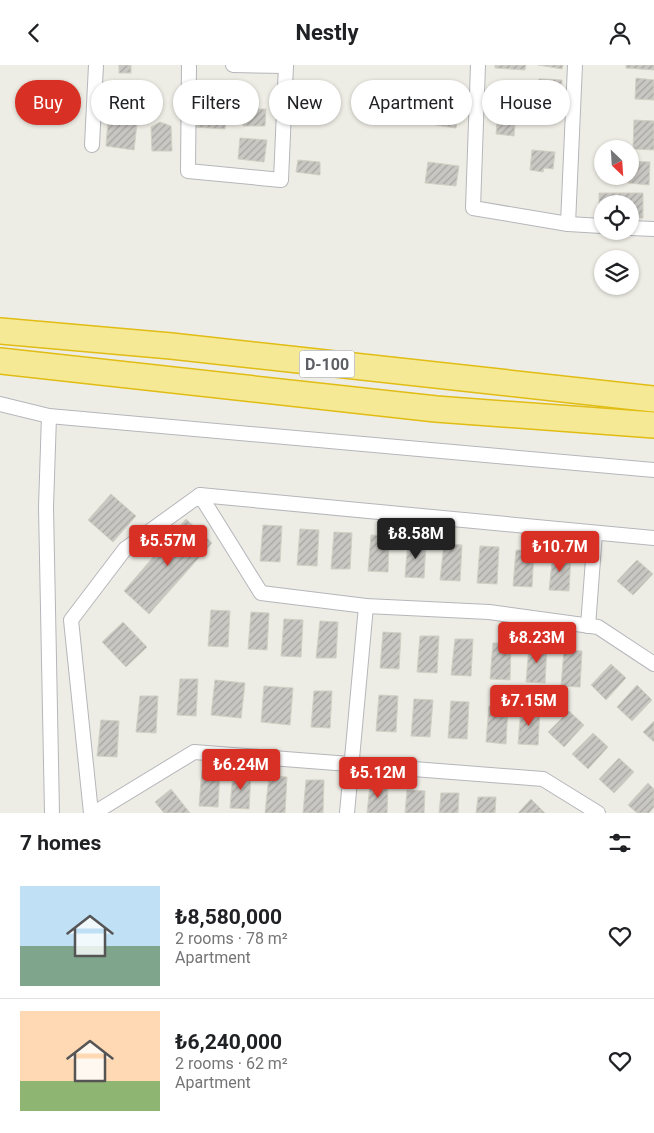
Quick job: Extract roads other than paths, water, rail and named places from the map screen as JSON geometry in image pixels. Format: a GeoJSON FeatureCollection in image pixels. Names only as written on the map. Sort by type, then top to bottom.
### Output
{"type":"FeatureCollection","features":[{"type":"Feature","properties":{"kind":"highway","name":"D-100"},"geometry":{"type":"LineString","coordinates":[[0,331],[171,347],[654,399]]}},
{"type":"Feature","properties":{"kind":"highway","name":"D-100"},"geometry":{"type":"LineString","coordinates":[[0,361],[436,409],[654,425]]}},
{"type":"Feature","properties":{"kind":"street"},"geometry":{"type":"LineString","coordinates":[[92,145],[96,65]]}},
{"type":"Feature","properties":{"kind":"street"},"geometry":{"type":"LineString","coordinates":[[189,65],[188,171],[281,179],[286,65],[233,65]]}},
{"type":"Feature","properties":{"kind":"street"},"geometry":{"type":"LineString","coordinates":[[478,65],[473,208],[568,224],[594,226]]}},
{"type":"Feature","properties":{"kind":"street"},"geometry":{"type":"LineString","coordinates":[[568,224],[575,65]]}},
{"type":"Feature","properties":{"kind":"street"},"geometry":{"type":"LineString","coordinates":[[639,228],[654,229]]}},
{"type":"Feature","properties":{"kind":"street"},"geometry":{"type":"LineString","coordinates":[[0,404],[49,416],[654,470]]}},
{"type":"Feature","properties":{"kind":"street"},"geometry":{"type":"LineString","coordinates":[[49,416],[46,507],[52,813]]}},
{"type":"Feature","properties":{"kind":"street"},"geometry":{"type":"LineString","coordinates":[[200,495],[261,593],[366,606],[488,611],[598,627],[654,664]]}},
{"type":"Feature","properties":{"kind":"street"},"geometry":{"type":"LineString","coordinates":[[598,813],[543,779],[194,752],[92,813],[70,620],[125,549],[200,495],[654,538]]}},
{"type":"Feature","properties":{"kind":"street"},"geometry":{"type":"LineString","coordinates":[[588,626],[595,533]]}},
{"type":"Feature","properties":{"kind":"street"},"geometry":{"type":"LineString","coordinates":[[347,813],[366,606]]}}]}
